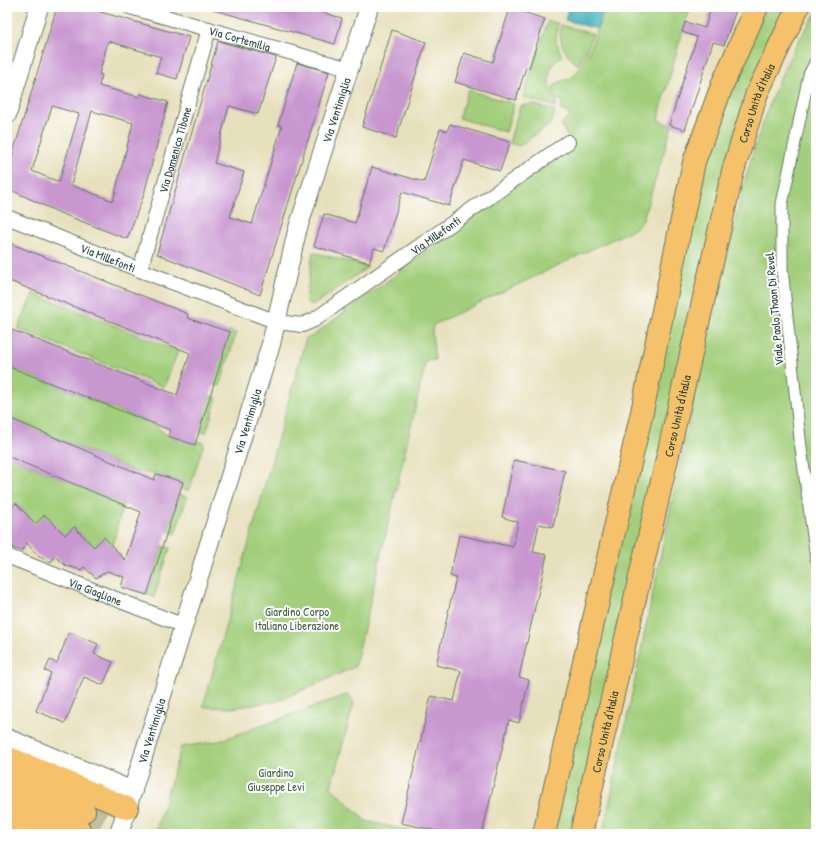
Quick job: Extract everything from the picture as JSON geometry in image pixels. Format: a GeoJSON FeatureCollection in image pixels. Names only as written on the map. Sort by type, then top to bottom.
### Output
{"type":"FeatureCollection","features":[{"type":"Feature","properties":{"kind":"main road"},"geometry":{"type":"LineString","coordinates":[[544,834],[642,412],[694,162],[723,83],[757,7]]}},
{"type":"Feature","properties":{"kind":"main road","name":"Corso Unità d'Italia"},"geometry":{"type":"LineString","coordinates":[[581,834],[733,171],[757,93],[798,7]]}},
{"type":"Feature","properties":{"kind":"main road"},"geometry":{"type":"LineString","coordinates":[[7,757],[130,800]]}},
{"type":"Feature","properties":{"kind":"main road"},"geometry":{"type":"LineString","coordinates":[[7,777],[82,820],[7,797]]}},
{"type":"Feature","properties":{"kind":"main road"},"geometry":{"type":"LineString","coordinates":[[7,816],[47,834]]}},
{"type":"Feature","properties":{"kind":"street"},"geometry":{"type":"LineString","coordinates":[[7,115],[39,7]]}},
{"type":"Feature","properties":{"kind":"street","name":"Via Cortemilia"},"geometry":{"type":"LineString","coordinates":[[130,7],[349,69]]}},
{"type":"Feature","properties":{"kind":"street","name":"Via Ventimiglia"},"geometry":{"type":"LineString","coordinates":[[119,834],[278,322],[297,231],[368,7]]}},
{"type":"Feature","properties":{"kind":"street","name":"Via Domenico Tibone"},"geometry":{"type":"LineString","coordinates":[[140,270],[209,29]]}},
{"type":"Feature","properties":{"kind":"street","name":"Viale Paolo Thaon Di Revel"},"geometry":{"type":"LineString","coordinates":[[816,61],[809,75],[782,204],[782,270],[801,448],[816,558]]}},
{"type":"Feature","properties":{"kind":"street","name":"Via Millefonti"},"geometry":{"type":"LineString","coordinates":[[7,218],[278,322],[302,326],[314,320],[568,142]]}},
{"type":"Feature","properties":{"kind":"street","name":"Via Giaglione"},"geometry":{"type":"LineString","coordinates":[[7,556],[184,626]]}},
{"type":"Feature","properties":{"kind":"street"},"geometry":{"type":"LineString","coordinates":[[7,738],[130,800]]}},
{"type":"Feature","properties":{"kind":"green space","name":"Giardino Corpo Italiano Liberazione"},"geometry":{"type":"Polygon","coordinates":[[[604,7],[691,7],[682,32],[658,120],[672,126],[642,222],[634,229],[433,325],[432,332],[435,360],[426,361],[355,667],[277,701],[233,708],[203,707],[306,338],[311,337],[572,145],[561,124],[570,116],[568,113],[560,110],[563,100],[557,100],[553,92],[553,87],[561,81],[571,79],[578,71],[592,45],[604,7]]]}},
{"type":"Feature","properties":{"kind":"green space"},"geometry":{"type":"Polygon","coordinates":[[[767,7],[788,7],[772,38],[571,834],[551,834],[709,146],[731,87],[767,7]]]}},
{"type":"Feature","properties":{"kind":"green space"},"geometry":{"type":"Polygon","coordinates":[[[816,13],[816,834],[603,834],[685,438],[742,193],[764,117],[796,46],[816,13]]]}},
{"type":"Feature","properties":{"kind":"green space"},"geometry":{"type":"Polygon","coordinates":[[[548,21],[558,23],[556,41],[562,56],[553,65],[549,78],[550,91],[557,102],[556,107],[523,97],[548,21]]]}},
{"type":"Feature","properties":{"kind":"green space"},"geometry":{"type":"Polygon","coordinates":[[[561,25],[593,34],[586,52],[578,65],[569,57],[564,48],[560,31],[561,25]]]}},
{"type":"Feature","properties":{"kind":"green space"},"geometry":{"type":"Polygon","coordinates":[[[468,90],[514,104],[506,132],[459,118],[468,90]]]}},
{"type":"Feature","properties":{"kind":"green space"},"geometry":{"type":"Polygon","coordinates":[[[533,104],[555,111],[551,124],[519,146],[509,143],[520,106],[533,104]]]}},
{"type":"Feature","properties":{"kind":"green space"},"geometry":{"type":"Polygon","coordinates":[[[313,252],[368,267],[315,304],[309,305],[306,300],[313,252]]]}},
{"type":"Feature","properties":{"kind":"green space"},"geometry":{"type":"Polygon","coordinates":[[[33,293],[178,351],[164,387],[18,329],[33,293]]]}},
{"type":"Feature","properties":{"kind":"green space"},"geometry":{"type":"Polygon","coordinates":[[[229,331],[236,333],[220,386],[213,384],[229,331]]]}},
{"type":"Feature","properties":{"kind":"green space"},"geometry":{"type":"Polygon","coordinates":[[[7,366],[153,424],[168,436],[194,444],[196,441],[204,443],[189,491],[180,488],[182,482],[156,474],[136,472],[7,417],[7,366]]]}},
{"type":"Feature","properties":{"kind":"green space"},"geometry":{"type":"Polygon","coordinates":[[[209,396],[217,398],[206,433],[198,431],[209,396]]]}},
{"type":"Feature","properties":{"kind":"green space"},"geometry":{"type":"Polygon","coordinates":[[[7,456],[123,504],[112,547],[104,538],[91,549],[89,542],[74,527],[62,538],[45,516],[33,526],[31,519],[16,503],[7,511],[7,456]]]}},
{"type":"Feature","properties":{"kind":"green space"},"geometry":{"type":"Polygon","coordinates":[[[179,494],[187,497],[175,534],[167,531],[179,494]]]}},
{"type":"Feature","properties":{"kind":"green space"},"geometry":{"type":"Polygon","coordinates":[[[163,546],[170,548],[154,597],[147,595],[163,546]]]}},
{"type":"Feature","properties":{"kind":"green space","name":"Giardino Giuseppe Levi"},"geometry":{"type":"Polygon","coordinates":[[[349,694],[354,703],[331,787],[366,821],[422,834],[155,834],[181,747],[219,741],[349,694]]]}},
{"type":"Feature","properties":{"kind":"water"},"geometry":{"type":"Polygon","coordinates":[[[569,7],[604,7],[597,29],[565,20],[569,7]]]}},
{"type":"Feature","properties":{"kind":"building"},"geometry":{"type":"Polygon","coordinates":[[[57,7],[83,7],[189,37],[177,79],[156,73],[161,57],[108,41],[99,74],[102,75],[99,86],[139,97],[140,94],[168,102],[144,194],[127,239],[60,213],[7,188],[7,173],[57,7]],[[52,106],[32,171],[59,182],[79,114],[52,106]],[[92,111],[71,185],[113,201],[133,123],[92,111]]]}},
{"type":"Feature","properties":{"kind":"building"},"geometry":{"type":"Polygon","coordinates":[[[214,7],[302,7],[342,18],[335,44],[214,10],[214,7]]]}},
{"type":"Feature","properties":{"kind":"building"},"geometry":{"type":"Polygon","coordinates":[[[711,7],[737,7],[724,45],[713,42],[685,130],[669,125],[697,37],[682,32],[685,22],[705,28],[711,7]]]}},
{"type":"Feature","properties":{"kind":"building"},"geometry":{"type":"Polygon","coordinates":[[[510,8],[545,19],[529,68],[526,67],[516,100],[455,82],[464,53],[493,62],[510,8]]]}},
{"type":"Feature","properties":{"kind":"building"},"geometry":{"type":"Polygon","coordinates":[[[392,30],[426,42],[396,138],[362,127],[392,30]]]}},
{"type":"Feature","properties":{"kind":"building"},"geometry":{"type":"Polygon","coordinates":[[[218,41],[276,57],[258,114],[229,106],[214,163],[244,172],[230,217],[252,224],[282,126],[278,125],[297,63],[329,72],[260,295],[157,254],[218,41]]]}},
{"type":"Feature","properties":{"kind":"building"},"geometry":{"type":"Polygon","coordinates":[[[450,124],[510,142],[500,171],[464,160],[449,206],[402,192],[384,251],[374,248],[369,263],[314,246],[324,214],[355,223],[372,167],[424,182],[440,129],[447,131],[450,124]]]}},
{"type":"Feature","properties":{"kind":"building"},"geometry":{"type":"Polygon","coordinates":[[[7,242],[188,314],[187,318],[230,332],[195,445],[168,436],[170,430],[7,366],[7,342],[12,330],[177,395],[190,353],[7,280],[7,242]]]}},
{"type":"Feature","properties":{"kind":"building"},"geometry":{"type":"Polygon","coordinates":[[[7,417],[154,480],[156,474],[183,482],[147,595],[121,587],[124,577],[107,571],[96,578],[84,567],[81,570],[65,565],[55,556],[51,562],[38,556],[27,543],[22,551],[7,546],[7,511],[16,503],[35,524],[45,515],[65,535],[74,527],[94,547],[104,537],[125,560],[141,512],[7,456],[7,417]]]}},
{"type":"Feature","properties":{"kind":"building"},"geometry":{"type":"Polygon","coordinates":[[[514,460],[565,471],[553,527],[539,524],[533,552],[547,555],[519,677],[529,680],[519,723],[509,720],[482,834],[451,834],[401,823],[431,696],[454,701],[461,671],[436,665],[456,578],[450,576],[459,535],[513,547],[518,522],[502,517],[514,460]]]}},
{"type":"Feature","properties":{"kind":"building"},"geometry":{"type":"Polygon","coordinates":[[[69,632],[98,644],[94,654],[113,662],[103,685],[84,677],[65,723],[36,711],[51,673],[45,671],[50,660],[57,663],[69,632]]]}},
{"type":"Feature","properties":{"kind":"tunnel"},"geometry":{"type":"LineString","coordinates":[[84,811],[125,834]]}}]}
